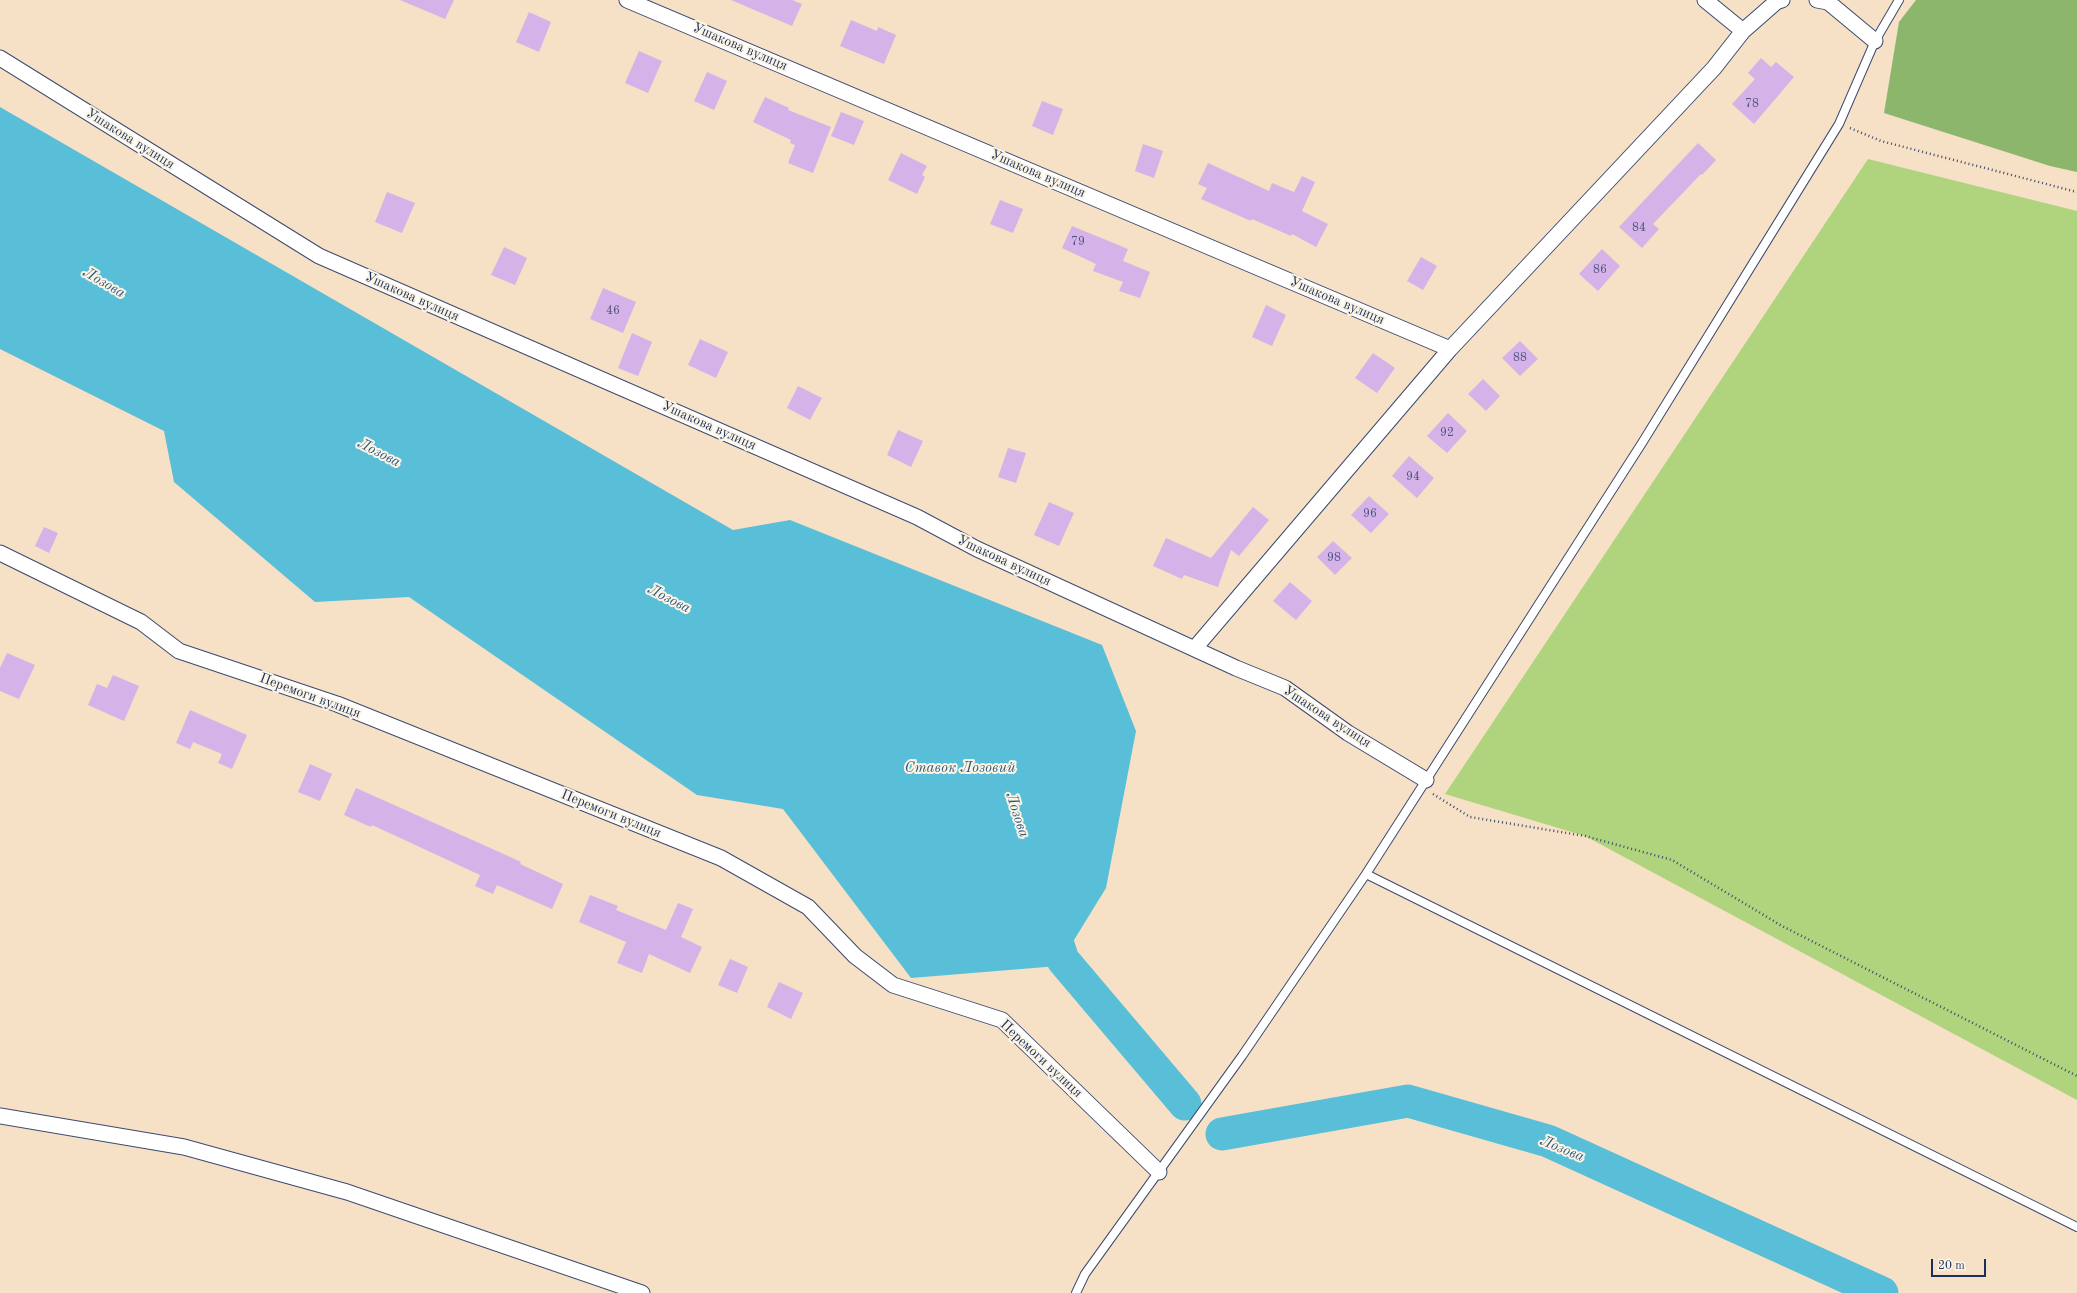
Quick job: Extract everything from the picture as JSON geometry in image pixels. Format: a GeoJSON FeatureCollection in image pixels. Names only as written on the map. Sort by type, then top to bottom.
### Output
{"type":"FeatureCollection","features":[{"type":"Feature","properties":{"kind":"street","name":"Ушакова вулиця"},"geometry":{"type":"LineString","coordinates":[[627,0],[1450,349]]}},
{"type":"Feature","properties":{"kind":"street"},"geometry":{"type":"LineString","coordinates":[[1705,0],[1743,32]]}},
{"type":"Feature","properties":{"kind":"street"},"geometry":{"type":"LineString","coordinates":[[1195,648],[1450,349],[1714,68],[1743,32],[1776,2],[1782,0]]}},
{"type":"Feature","properties":{"kind":"street"},"geometry":{"type":"LineString","coordinates":[[1817,0],[1828,2],[1875,41]]}},
{"type":"Feature","properties":{"kind":"street","name":"Ушакова вулиця"},"geometry":{"type":"LineString","coordinates":[[0,58],[319,256],[918,518],[977,549],[1236,668],[1285,688],[1348,733],[1424,783]]}},
{"type":"Feature","properties":{"kind":"street","name":"Перемоги вулиця"},"geometry":{"type":"LineString","coordinates":[[0,553],[141,622],[179,651],[337,704],[721,858],[808,907],[855,956],[893,986],[1002,1020],[1159,1172]]}},
{"type":"Feature","properties":{"kind":"street"},"geometry":{"type":"LineString","coordinates":[[0,1116],[184,1147],[332,1188],[642,1293]]}},
{"type":"Feature","properties":{"kind":"lane"},"geometry":{"type":"LineString","coordinates":[[1076,1293],[1085,1274],[1242,1056],[1366,874],[1642,443],[1839,124],[1875,41],[1899,0]]}},
{"type":"Feature","properties":{"kind":"lane"},"geometry":{"type":"LineString","coordinates":[[1366,874],[2077,1227]]}},
{"type":"Feature","properties":{"kind":"path"},"geometry":{"type":"LineString","coordinates":[[1839,124],[1881,141],[2077,192]]}},
{"type":"Feature","properties":{"kind":"path"},"geometry":{"type":"LineString","coordinates":[[1424,783],[1470,816],[1585,836],[1672,860],[1782,926],[2077,1076]]}},
{"type":"Feature","properties":{"kind":"green space"},"geometry":{"type":"Polygon","coordinates":[[[1916,0],[2077,0],[2077,172],[2050,166],[1884,113],[1899,22],[1916,0]]]}},
{"type":"Feature","properties":{"kind":"green space"},"geometry":{"type":"Polygon","coordinates":[[[1868,159],[2077,211],[2077,1100],[1585,836],[1445,794],[1868,159]]]}},
{"type":"Feature","properties":{"kind":"water","name":"Ставок Лозовий"},"geometry":{"type":"Polygon","coordinates":[[[0,107],[733,530],[790,520],[1102,645],[1136,731],[1106,888],[1058,966],[911,978],[783,809],[697,795],[409,597],[315,602],[174,482],[164,431],[0,349],[0,107]]]}},
{"type":"Feature","properties":{"kind":"building"},"geometry":{"type":"Polygon","coordinates":[[[400,0],[454,0],[445,19],[400,0]]]}},
{"type":"Feature","properties":{"kind":"building"},"geometry":{"type":"Polygon","coordinates":[[[731,0],[792,0],[802,4],[792,26],[731,0]]]}},
{"type":"Feature","properties":{"kind":"building"},"geometry":{"type":"Polygon","coordinates":[[[529,12],[551,22],[539,52],[516,42],[529,12]]]}},
{"type":"Feature","properties":{"kind":"building"},"geometry":{"type":"Polygon","coordinates":[[[851,20],[877,31],[878,27],[896,35],[884,64],[840,46],[851,20]]]}},
{"type":"Feature","properties":{"kind":"building"},"geometry":{"type":"Polygon","coordinates":[[[639,51],[662,61],[648,93],[625,83],[639,51]]]}},
{"type":"Feature","properties":{"kind":"building"},"geometry":{"type":"Polygon","coordinates":[[[1761,58],[1771,67],[1776,62],[1794,77],[1754,124],[1732,104],[1755,79],[1748,73],[1761,58]]]}},
{"type":"Feature","properties":{"kind":"building"},"geometry":{"type":"Polygon","coordinates":[[[707,72],[727,81],[714,110],[694,101],[707,72]]]}},
{"type":"Feature","properties":{"kind":"building"},"geometry":{"type":"Polygon","coordinates":[[[765,97],[789,108],[788,110],[831,127],[813,173],[788,163],[795,145],[790,143],[791,140],[753,122],[765,97]]]}},
{"type":"Feature","properties":{"kind":"building"},"geometry":{"type":"Polygon","coordinates":[[[1042,101],[1063,109],[1053,135],[1032,126],[1042,101]]]}},
{"type":"Feature","properties":{"kind":"building"},"geometry":{"type":"Polygon","coordinates":[[[841,112],[864,121],[854,145],[831,136],[841,112]]]}},
{"type":"Feature","properties":{"kind":"building"},"geometry":{"type":"Polygon","coordinates":[[[1698,143],[1716,160],[1653,224],[1659,229],[1642,248],[1619,227],[1698,143]]]}},
{"type":"Feature","properties":{"kind":"building"},"geometry":{"type":"Polygon","coordinates":[[[1143,144],[1163,151],[1154,178],[1135,171],[1143,144]]]}},
{"type":"Feature","properties":{"kind":"building"},"geometry":{"type":"Polygon","coordinates":[[[901,153],[927,166],[922,175],[925,177],[917,194],[888,180],[901,153]]]}},
{"type":"Feature","properties":{"kind":"building"},"geometry":{"type":"Polygon","coordinates":[[[1208,163],[1269,191],[1272,183],[1294,192],[1302,176],[1315,182],[1302,211],[1328,224],[1316,247],[1292,234],[1291,236],[1252,219],[1251,221],[1201,199],[1207,188],[1198,184],[1208,163]]]}},
{"type":"Feature","properties":{"kind":"building"},"geometry":{"type":"Polygon","coordinates":[[[387,192],[415,203],[402,233],[375,222],[387,192]]]}},
{"type":"Feature","properties":{"kind":"building"},"geometry":{"type":"Polygon","coordinates":[[[1000,200],[1023,209],[1013,233],[990,224],[1000,200]]]}},
{"type":"Feature","properties":{"kind":"building"},"geometry":{"type":"Polygon","coordinates":[[[1072,226],[1128,249],[1123,261],[1150,272],[1140,298],[1119,291],[1123,282],[1093,271],[1096,264],[1062,248],[1072,226]]]}},
{"type":"Feature","properties":{"kind":"building"},"geometry":{"type":"Polygon","coordinates":[[[504,247],[527,258],[515,285],[491,275],[504,247]]]}},
{"type":"Feature","properties":{"kind":"building"},"geometry":{"type":"Polygon","coordinates":[[[1602,249],[1620,266],[1598,291],[1579,274],[1602,249]]]}},
{"type":"Feature","properties":{"kind":"building"},"geometry":{"type":"Polygon","coordinates":[[[1421,257],[1437,266],[1423,290],[1407,281],[1421,257]]]}},
{"type":"Feature","properties":{"kind":"building"},"geometry":{"type":"Polygon","coordinates":[[[603,288],[636,302],[623,333],[590,319],[603,288]]]}},
{"type":"Feature","properties":{"kind":"building"},"geometry":{"type":"Polygon","coordinates":[[[1266,305],[1286,315],[1272,346],[1252,337],[1266,305]]]}},
{"type":"Feature","properties":{"kind":"building"},"geometry":{"type":"Polygon","coordinates":[[[632,333],[652,342],[638,376],[618,368],[632,333]]]}},
{"type":"Feature","properties":{"kind":"building"},"geometry":{"type":"Polygon","coordinates":[[[700,339],[728,352],[716,378],[688,365],[700,339]]]}},
{"type":"Feature","properties":{"kind":"building"},"geometry":{"type":"Polygon","coordinates":[[[1520,341],[1538,359],[1520,376],[1502,358],[1520,341]]]}},
{"type":"Feature","properties":{"kind":"building"},"geometry":{"type":"Polygon","coordinates":[[[1373,353],[1395,368],[1377,393],[1355,378],[1373,353]]]}},
{"type":"Feature","properties":{"kind":"building"},"geometry":{"type":"Polygon","coordinates":[[[1483,379],[1500,396],[1486,411],[1468,394],[1483,379]]]}},
{"type":"Feature","properties":{"kind":"building"},"geometry":{"type":"Polygon","coordinates":[[[798,386],[822,398],[810,420],[787,408],[798,386]]]}},
{"type":"Feature","properties":{"kind":"building"},"geometry":{"type":"Polygon","coordinates":[[[1448,413],[1467,431],[1447,453],[1427,436],[1448,413]]]}},
{"type":"Feature","properties":{"kind":"building"},"geometry":{"type":"Polygon","coordinates":[[[898,430],[923,441],[911,467],[887,455],[898,430]]]}},
{"type":"Feature","properties":{"kind":"building"},"geometry":{"type":"Polygon","coordinates":[[[1008,448],[1026,453],[1016,483],[998,477],[1008,448]]]}},
{"type":"Feature","properties":{"kind":"building"},"geometry":{"type":"Polygon","coordinates":[[[1409,456],[1434,478],[1417,498],[1392,476],[1409,456]]]}},
{"type":"Feature","properties":{"kind":"building"},"geometry":{"type":"Polygon","coordinates":[[[1369,496],[1389,514],[1371,533],[1351,515],[1369,496]]]}},
{"type":"Feature","properties":{"kind":"building"},"geometry":{"type":"Polygon","coordinates":[[[1049,502],[1074,513],[1059,546],[1034,535],[1049,502]]]}},
{"type":"Feature","properties":{"kind":"building"},"geometry":{"type":"Polygon","coordinates":[[[1253,507],[1269,520],[1239,556],[1231,550],[1218,587],[1184,575],[1182,579],[1153,566],[1166,538],[1211,558],[1253,507]]]}},
{"type":"Feature","properties":{"kind":"building"},"geometry":{"type":"Polygon","coordinates":[[[44,527],[58,533],[49,553],[35,546],[44,527]]]}},
{"type":"Feature","properties":{"kind":"building"},"geometry":{"type":"Polygon","coordinates":[[[1333,541],[1352,558],[1335,575],[1317,557],[1333,541]]]}},
{"type":"Feature","properties":{"kind":"building"},"geometry":{"type":"Polygon","coordinates":[[[1290,582],[1312,601],[1296,620],[1273,601],[1290,582]]]}},
{"type":"Feature","properties":{"kind":"building"},"geometry":{"type":"Polygon","coordinates":[[[7,653],[35,665],[19,699],[0,691],[0,668],[7,653]]]}},
{"type":"Feature","properties":{"kind":"building"},"geometry":{"type":"Polygon","coordinates":[[[113,675],[139,686],[124,721],[88,705],[97,684],[107,688],[113,675]]]}},
{"type":"Feature","properties":{"kind":"building"},"geometry":{"type":"Polygon","coordinates":[[[190,710],[247,735],[232,769],[218,763],[222,754],[193,742],[190,749],[176,743],[190,710]]]}},
{"type":"Feature","properties":{"kind":"building"},"geometry":{"type":"Polygon","coordinates":[[[310,764],[332,774],[320,801],[298,792],[310,764]]]}},
{"type":"Feature","properties":{"kind":"building"},"geometry":{"type":"Polygon","coordinates":[[[356,788],[521,862],[520,864],[563,884],[552,909],[497,885],[493,894],[475,886],[480,875],[372,825],[371,827],[344,815],[356,788]]]}},
{"type":"Feature","properties":{"kind":"building"},"geometry":{"type":"Polygon","coordinates":[[[590,895],[618,906],[616,910],[666,930],[678,903],[693,909],[681,937],[702,947],[690,973],[649,954],[642,973],[617,963],[626,942],[579,922],[590,895]]]}},
{"type":"Feature","properties":{"kind":"building"},"geometry":{"type":"Polygon","coordinates":[[[730,959],[748,967],[737,993],[718,985],[730,959]]]}},
{"type":"Feature","properties":{"kind":"building"},"geometry":{"type":"Polygon","coordinates":[[[779,982],[803,993],[791,1019],[767,1007],[779,982]]]}},
{"type":"Feature","properties":{"kind":"waterway","name":"Лозова"},"geometry":{"type":"LineString","coordinates":[[1049,917],[1063,960],[1185,1104]]}},
{"type":"Feature","properties":{"kind":"waterway","name":"Лозова"},"geometry":{"type":"LineString","coordinates":[[1222,1134],[1408,1101],[1548,1141],[1882,1293]]}}]}
